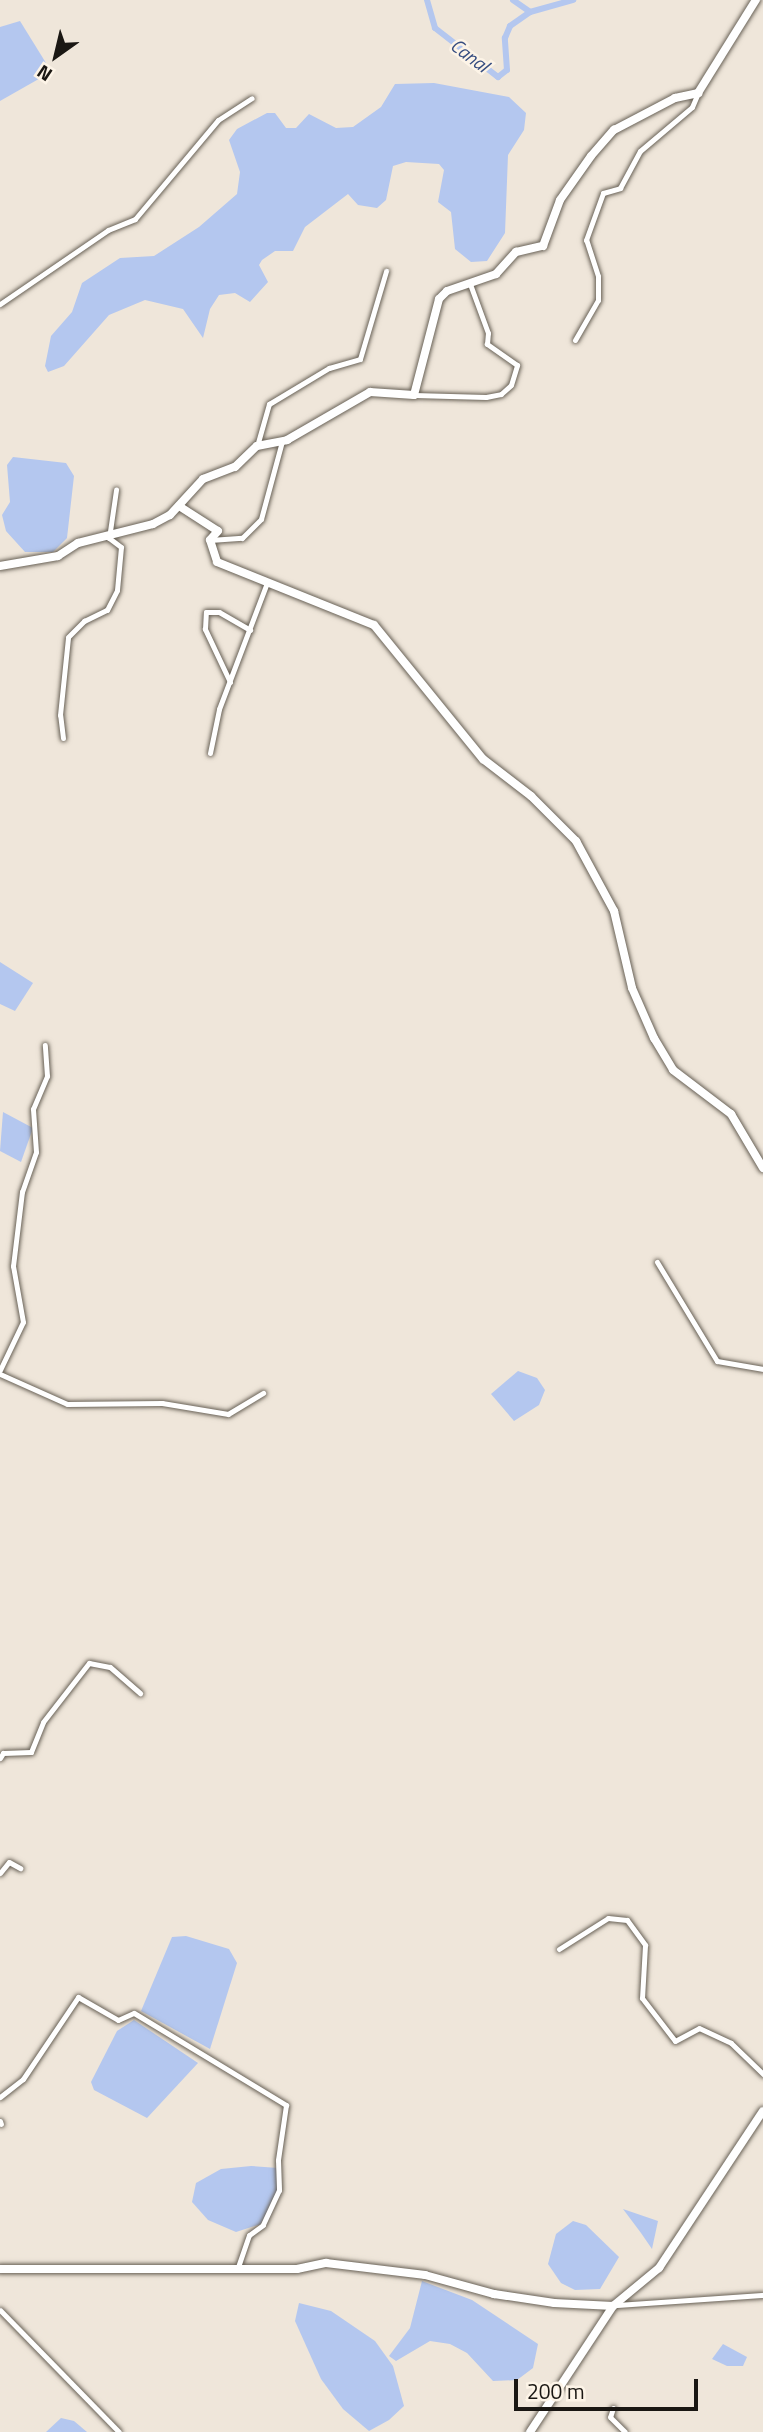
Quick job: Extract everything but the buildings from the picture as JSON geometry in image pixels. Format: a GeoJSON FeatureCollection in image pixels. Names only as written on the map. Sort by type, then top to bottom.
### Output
{"type":"FeatureCollection","features":[{"type":"Feature","properties":{"kind":"street"},"geometry":{"type":"LineString","coordinates":[[575,340],[598,300],[598,276],[586,240],[603,193],[620,188],[640,152],[692,107],[756,0]]}},
{"type":"Feature","properties":{"kind":"street"},"geometry":{"type":"LineString","coordinates":[[414,394],[439,299],[447,291],[496,274],[516,251],[543,246],[561,200],[614,130],[675,97],[698,93]]}},
{"type":"Feature","properties":{"kind":"street"},"geometry":{"type":"LineString","coordinates":[[0,303],[108,230],[135,219],[218,120],[253,98]]}},
{"type":"Feature","properties":{"kind":"street"},"geometry":{"type":"LineString","coordinates":[[0,566],[58,556],[78,542],[109,538],[153,524],[179,506],[203,479],[235,467],[257,446],[270,404],[329,368],[360,359],[386,271]]}},
{"type":"Feature","properties":{"kind":"street"},"geometry":{"type":"LineString","coordinates":[[257,446],[282,441],[370,391],[486,397],[501,394],[510,385],[517,365],[487,344],[488,333],[470,284]]}},
{"type":"Feature","properties":{"kind":"street"},"geometry":{"type":"LineString","coordinates":[[210,540],[242,538],[261,519],[282,441]]}},
{"type":"Feature","properties":{"kind":"street"},"geometry":{"type":"LineString","coordinates":[[109,538],[116,490]]}},
{"type":"Feature","properties":{"kind":"street"},"geometry":{"type":"LineString","coordinates":[[179,506],[184,513],[214,526],[217,533],[210,540]]}},
{"type":"Feature","properties":{"kind":"street"},"geometry":{"type":"LineString","coordinates":[[63,737],[60,715],[64,650],[68,637],[84,621],[111,603],[121,547],[109,538]]}},
{"type":"Feature","properties":{"kind":"street"},"geometry":{"type":"LineString","coordinates":[[210,540],[217,562],[266,585],[374,625],[482,759],[531,796],[576,841],[614,911],[632,988],[654,1038],[673,1070],[731,1114],[763,1168]]}},
{"type":"Feature","properties":{"kind":"street"},"geometry":{"type":"LineString","coordinates":[[210,753],[230,682],[266,585]]}},
{"type":"Feature","properties":{"kind":"street"},"geometry":{"type":"LineString","coordinates":[[230,682],[205,629],[206,612],[219,612],[250,630]]}},
{"type":"Feature","properties":{"kind":"street"},"geometry":{"type":"LineString","coordinates":[[45,1045],[47,1076],[33,1110],[36,1152],[22,1192],[13,1266],[23,1322],[0,1372],[67,1404],[162,1402],[228,1414],[263,1393]]}},
{"type":"Feature","properties":{"kind":"street"},"geometry":{"type":"LineString","coordinates":[[657,1262],[717,1361],[763,1369]]}},
{"type":"Feature","properties":{"kind":"street"},"geometry":{"type":"LineString","coordinates":[[0,1758],[3,1754],[31,1752],[43,1723],[89,1663],[110,1667],[140,1693]]}},
{"type":"Feature","properties":{"kind":"street"},"geometry":{"type":"LineString","coordinates":[[0,1873],[9,1862],[20,1868]]}},
{"type":"Feature","properties":{"kind":"street"},"geometry":{"type":"LineString","coordinates":[[559,1949],[608,1918],[626,1920],[645,1945],[642,1998],[675,2041],[699,2028],[731,2043],[763,2074]]}},
{"type":"Feature","properties":{"kind":"street"},"geometry":{"type":"LineString","coordinates":[[0,2097],[23,2078],[78,1997],[118,2020],[134,2013],[286,2105],[278,2160],[279,2190],[263,2225],[249,2235],[238,2267]]}},
{"type":"Feature","properties":{"kind":"street"},"geometry":{"type":"LineString","coordinates":[[530,2432],[615,2305],[659,2268],[763,2111]]}},
{"type":"Feature","properties":{"kind":"street"},"geometry":{"type":"LineString","coordinates":[[0,2269],[297,2269],[326,2263],[425,2276],[494,2294],[587,2307],[763,2295]]}},
{"type":"Feature","properties":{"kind":"street"},"geometry":{"type":"LineString","coordinates":[[0,2309],[119,2432]]}},
{"type":"Feature","properties":{"kind":"street"},"geometry":{"type":"LineString","coordinates":[[613,2408],[610,2417],[625,2432]]}},
{"type":"Feature","properties":{"kind":"water"},"geometry":{"type":"Polygon","coordinates":[[[20,21],[46,63],[44,76],[0,101],[0,27],[20,21]]]}},
{"type":"Feature","properties":{"kind":"water"},"geometry":{"type":"Polygon","coordinates":[[[434,83],[509,97],[526,113],[524,130],[508,155],[505,233],[487,261],[471,262],[455,249],[451,212],[438,202],[444,170],[439,164],[406,162],[393,166],[386,200],[377,208],[358,205],[348,194],[305,227],[293,251],[275,251],[262,260],[259,265],[268,282],[250,302],[235,293],[219,295],[210,309],[203,338],[183,309],[145,300],[109,315],[64,366],[48,372],[45,366],[51,336],[72,312],[82,283],[120,258],[154,256],[199,227],[237,194],[240,172],[229,140],[237,129],[267,113],[275,113],[286,128],[296,128],[309,114],[336,128],[353,127],[381,107],[395,84],[434,83]]]}},
{"type":"Feature","properties":{"kind":"water"},"geometry":{"type":"Polygon","coordinates":[[[13,457],[66,463],[74,476],[67,538],[53,552],[25,552],[6,531],[2,515],[10,502],[7,465],[13,457]]]}},
{"type":"Feature","properties":{"kind":"water"},"geometry":{"type":"Polygon","coordinates":[[[0,962],[33,983],[15,1011],[0,1004],[0,962]]]}},
{"type":"Feature","properties":{"kind":"water"},"geometry":{"type":"Polygon","coordinates":[[[3,1112],[33,1128],[21,1162],[0,1151],[3,1112]]]}},
{"type":"Feature","properties":{"kind":"water"},"geometry":{"type":"Polygon","coordinates":[[[518,1371],[537,1378],[545,1390],[539,1405],[514,1421],[491,1394],[518,1371]]]}},
{"type":"Feature","properties":{"kind":"water"},"geometry":{"type":"Polygon","coordinates":[[[186,1936],[229,1949],[237,1963],[210,2049],[141,2011],[172,1937],[186,1936]]]}},
{"type":"Feature","properties":{"kind":"water"},"geometry":{"type":"Polygon","coordinates":[[[134,2020],[198,2063],[147,2118],[94,2090],[91,2082],[117,2031],[134,2020]]]}},
{"type":"Feature","properties":{"kind":"water"},"geometry":{"type":"Polygon","coordinates":[[[251,2166],[278,2168],[277,2192],[261,2224],[236,2232],[208,2220],[192,2202],[196,2183],[221,2169],[251,2166]]]}},
{"type":"Feature","properties":{"kind":"water"},"geometry":{"type":"Polygon","coordinates":[[[623,2209],[658,2221],[652,2249],[641,2233],[623,2209]]]}},
{"type":"Feature","properties":{"kind":"water"},"geometry":{"type":"Polygon","coordinates":[[[573,2221],[586,2225],[619,2257],[600,2289],[575,2290],[561,2283],[548,2264],[556,2234],[573,2221]]]}},
{"type":"Feature","properties":{"kind":"water"},"geometry":{"type":"Polygon","coordinates":[[[422,2281],[472,2300],[538,2344],[533,2368],[517,2380],[493,2381],[467,2353],[450,2344],[430,2341],[396,2361],[389,2356],[410,2328],[422,2281]]]}},
{"type":"Feature","properties":{"kind":"water"},"geometry":{"type":"Polygon","coordinates":[[[299,2303],[331,2311],[375,2341],[393,2366],[404,2406],[389,2420],[369,2431],[343,2409],[321,2379],[295,2321],[299,2303]]]}},
{"type":"Feature","properties":{"kind":"water"},"geometry":{"type":"Polygon","coordinates":[[[723,2344],[747,2357],[743,2366],[727,2366],[712,2359],[723,2344]]]}},
{"type":"Feature","properties":{"kind":"water"},"geometry":{"type":"Polygon","coordinates":[[[61,2418],[74,2421],[87,2432],[46,2432],[61,2418]]]}},
{"type":"Feature","properties":{"kind":"waterway","name":"Canal"},"geometry":{"type":"LineString","coordinates":[[427,0],[435,28],[498,77],[507,70],[505,38],[510,26],[530,12]]}},
{"type":"Feature","properties":{"kind":"waterway","name":"Canal"},"geometry":{"type":"LineString","coordinates":[[513,0],[530,12],[573,0]]}}]}
